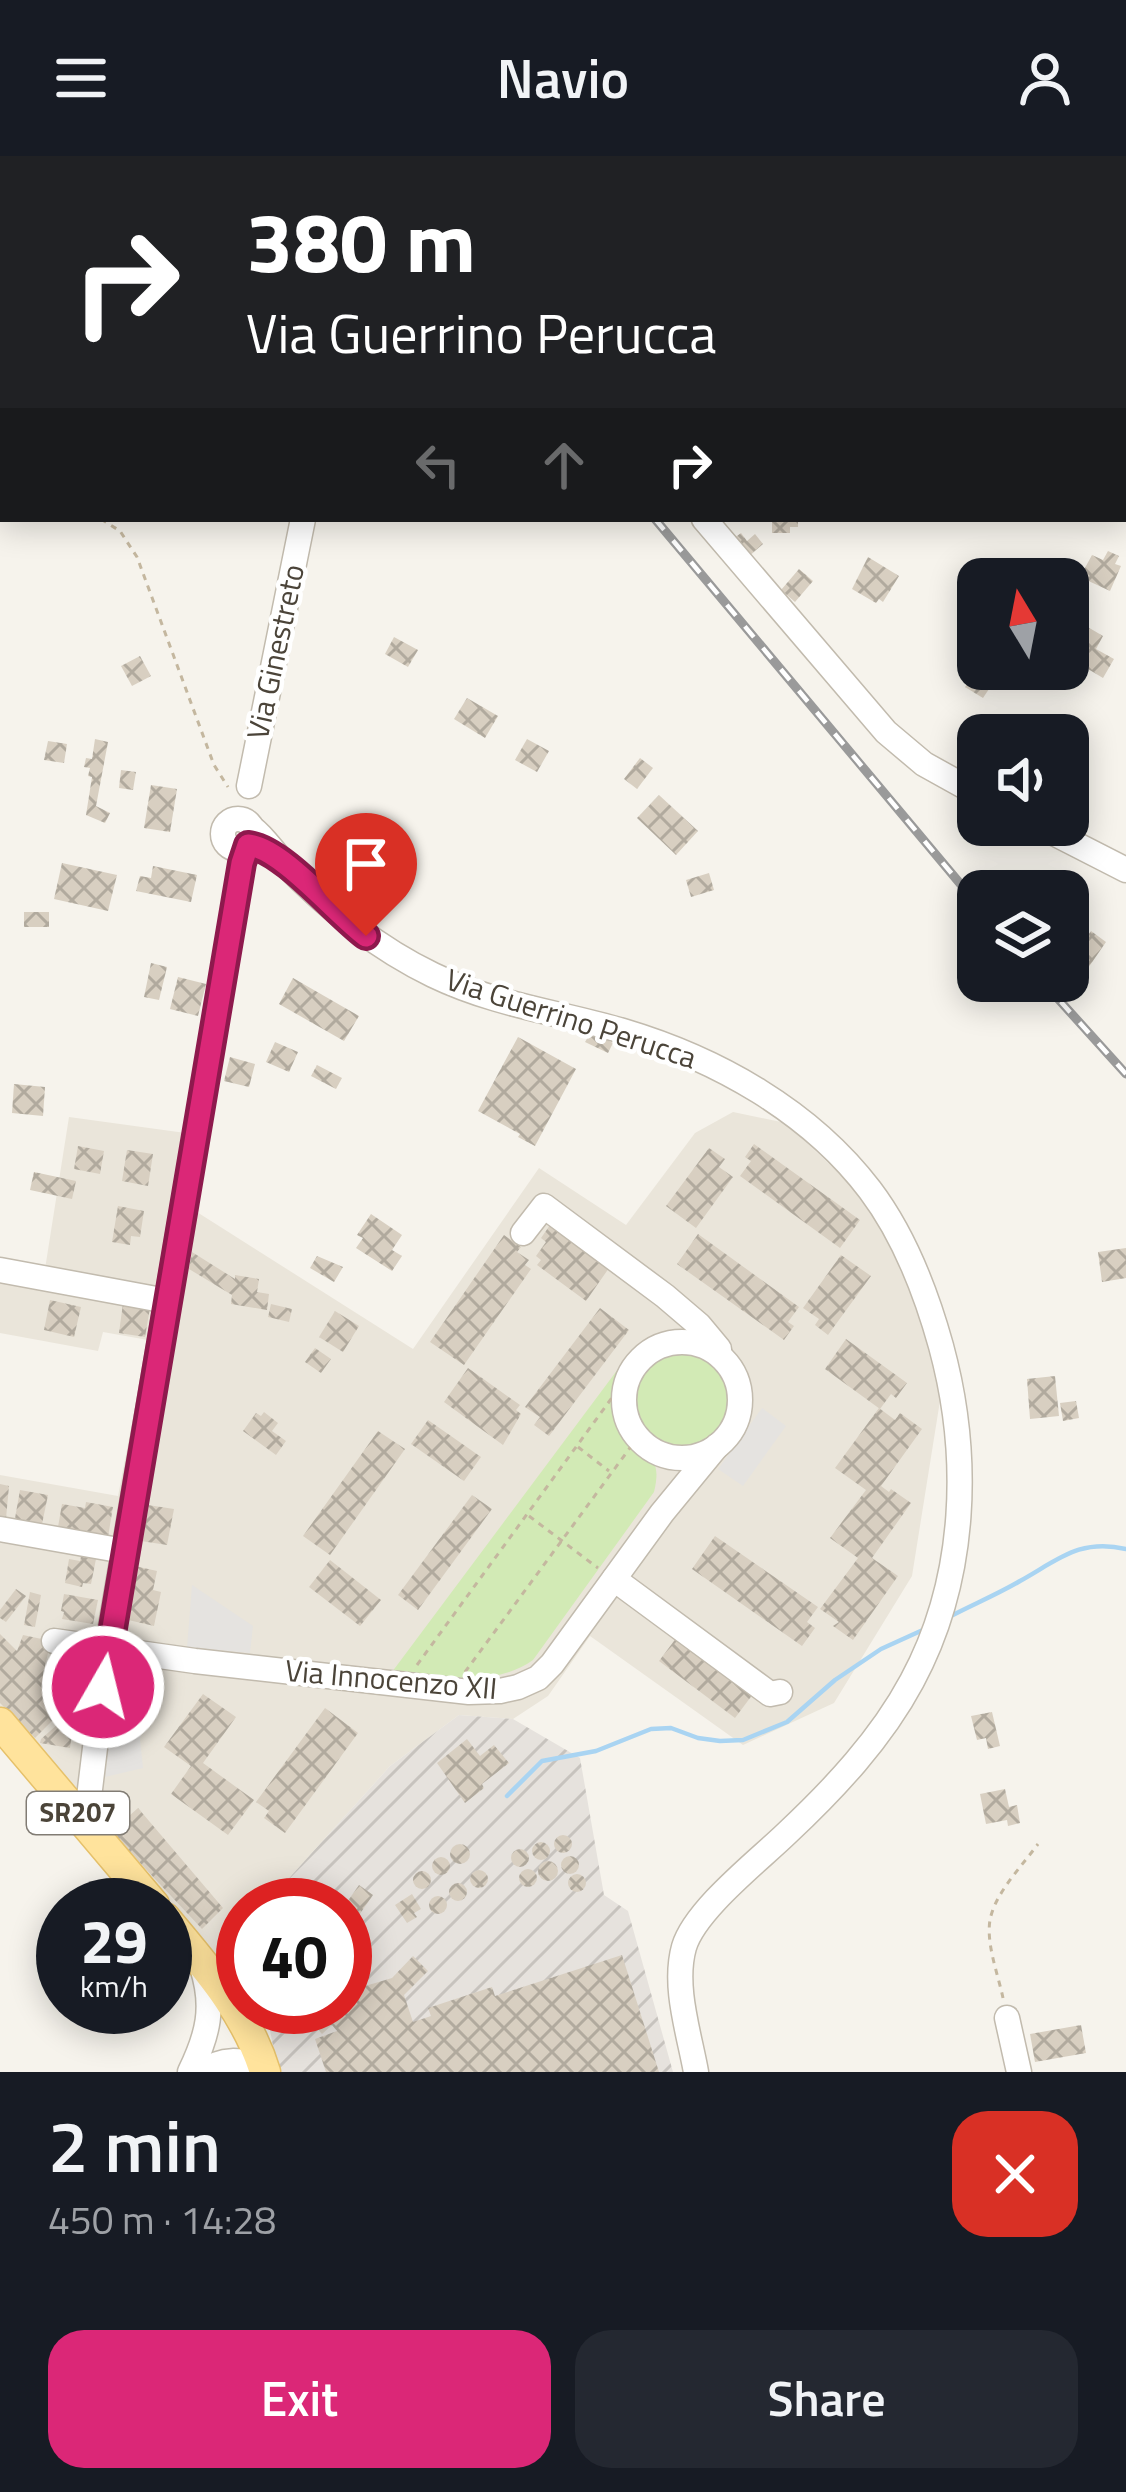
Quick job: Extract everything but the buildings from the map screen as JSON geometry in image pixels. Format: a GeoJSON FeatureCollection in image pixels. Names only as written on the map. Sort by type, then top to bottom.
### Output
{"type":"FeatureCollection","features":[{"type":"Feature","properties":{"kind":"main road","name":"SR207"},"geometry":{"type":"LineString","coordinates":[[0,1723],[132,1878]]}},
{"type":"Feature","properties":{"kind":"main road"},"geometry":{"type":"LineString","coordinates":[[192,1951],[216,1980]]}},
{"type":"Feature","properties":{"kind":"main road"},"geometry":{"type":"LineString","coordinates":[[249,2034],[263,2072]]}},
{"type":"Feature","properties":{"kind":"street","name":"Via Ginestreto"},"geometry":{"type":"LineString","coordinates":[[86,1822],[107,1649],[241,872],[243,821],[302,522]]}},
{"type":"Feature","properties":{"kind":"street"},"geometry":{"type":"LineString","coordinates":[[707,522],[886,732],[957,783]]}},
{"type":"Feature","properties":{"kind":"street","name":"Via Guerrino Perucca"},"geometry":{"type":"LineString","coordinates":[[243,821],[261,847],[340,916],[390,952],[497,1000],[607,1027],[703,1060],[743,1081],[795,1117],[860,1178],[885,1211],[915,1271],[939,1338],[960,1450],[959,1517],[936,1625],[906,1692],[866,1749],[809,1812],[716,1901],[689,1935],[681,1978],[696,2072]]}},
{"type":"Feature","properties":{"kind":"street"},"geometry":{"type":"LineString","coordinates":[[1079,846],[1126,870]]}},
{"type":"Feature","properties":{"kind":"street"},"geometry":{"type":"LineString","coordinates":[[523,1233],[544,1206],[665,1296],[707,1333],[727,1362]]}},
{"type":"Feature","properties":{"kind":"street"},"geometry":{"type":"LineString","coordinates":[[0,1270],[166,1301]]}},
{"type":"Feature","properties":{"kind":"street"},"geometry":{"type":"LineString","coordinates":[[665,1296],[665,1344]]}},
{"type":"Feature","properties":{"kind":"street"},"geometry":{"type":"LineString","coordinates":[[662,1513],[665,1482],[647,1444],[630,1426],[625,1408],[631,1373],[651,1351],[682,1342],[714,1351],[727,1362]]}},
{"type":"Feature","properties":{"kind":"street","name":"Via Innocenzo XII"},"geometry":{"type":"LineString","coordinates":[[54,1641],[402,1686],[490,1692],[518,1688],[552,1664],[662,1513],[730,1433],[740,1400],[738,1382],[727,1362]]}},
{"type":"Feature","properties":{"kind":"street"},"geometry":{"type":"LineString","coordinates":[[647,1444],[671,1456],[687,1457],[717,1446]]}},
{"type":"Feature","properties":{"kind":"street"},"geometry":{"type":"LineString","coordinates":[[0,1529],[124,1551]]}},
{"type":"Feature","properties":{"kind":"street"},"geometry":{"type":"LineString","coordinates":[[614,1580],[770,1694],[781,1692]]}},
{"type":"Feature","properties":{"kind":"street"},"geometry":{"type":"LineString","coordinates":[[191,2072],[210,2018],[199,1959]]}},
{"type":"Feature","properties":{"kind":"street"},"geometry":{"type":"LineString","coordinates":[[1007,2018],[1019,2072]]}},
{"type":"Feature","properties":{"kind":"street"},"geometry":{"type":"LineString","coordinates":[[191,2072],[227,2034]]}},
{"type":"Feature","properties":{"kind":"street"},"geometry":{"type":"LineString","coordinates":[[202,2072],[231,2061],[263,2072]]}},
{"type":"Feature","properties":{"kind":"path"},"geometry":{"type":"LineString","coordinates":[[106,522],[120,531],[134,550],[214,765],[243,821]]}},
{"type":"Feature","properties":{"kind":"path"},"geometry":{"type":"LineString","coordinates":[[402,1686],[631,1373]]}},
{"type":"Feature","properties":{"kind":"path"},"geometry":{"type":"LineString","coordinates":[[464,1674],[612,1473],[647,1444]]}},
{"type":"Feature","properties":{"kind":"path"},"geometry":{"type":"LineString","coordinates":[[577,1446],[612,1473]]}},
{"type":"Feature","properties":{"kind":"path"},"geometry":{"type":"LineString","coordinates":[[527,1515],[614,1580]]}},
{"type":"Feature","properties":{"kind":"path"},"geometry":{"type":"LineString","coordinates":[[1007,2018],[990,1918],[1037,1844]]}},
{"type":"Feature","properties":{"kind":"shaded area"},"geometry":{"type":"Polygon","coordinates":[[[733,1112],[786,1123],[871,1204],[914,1284],[943,1382],[912,1576],[834,1703],[743,1745],[590,1636],[548,1696],[513,1719],[459,1715],[390,1766],[289,1878],[216,1878],[216,1956],[195,1973],[192,1878],[116,1878],[0,1739],[0,1475],[118,1496],[148,1340],[103,1332],[98,1351],[0,1333],[0,1261],[45,1269],[69,1117],[200,1135],[189,1207],[413,1349],[539,1168],[626,1225],[695,1133],[733,1112]]]}},
{"type":"Feature","properties":{"kind":"shaded area"},"geometry":{"type":"Polygon","coordinates":[[[762,1408],[786,1426],[743,1486],[718,1469],[762,1408]]]}},
{"type":"Feature","properties":{"kind":"shaded area"},"geometry":{"type":"Polygon","coordinates":[[[192,1585],[253,1626],[250,1653],[187,1647],[192,1585]]]}},
{"type":"Feature","properties":{"kind":"shaded area"},"geometry":{"type":"Polygon","coordinates":[[[114,1692],[147,1695],[140,1740],[143,1768],[105,1777],[114,1692]]]}},
{"type":"Feature","properties":{"kind":"shaded area"},"geometry":{"type":"Polygon","coordinates":[[[459,1715],[513,1719],[580,1758],[604,1895],[628,1911],[673,2072],[278,2072],[271,2034],[372,2034],[372,1878],[289,1878],[390,1766],[459,1715]]]}},
{"type":"Feature","properties":{"kind":"green space"},"geometry":{"type":"Polygon","coordinates":[[[682,1350],[701,1353],[718,1364],[729,1381],[729,1419],[718,1436],[701,1447],[682,1450],[663,1447],[646,1436],[635,1419],[632,1400],[635,1381],[646,1364],[663,1353],[682,1350]]]}},
{"type":"Feature","properties":{"kind":"green space"},"geometry":{"type":"Polygon","coordinates":[[[624,1361],[619,1418],[628,1436],[654,1464],[654,1492],[533,1660],[483,1677],[392,1672],[624,1361]]]}},
{"type":"Feature","properties":{"kind":"waterway"},"geometry":{"type":"LineString","coordinates":[[951,1616],[1070,1553],[1095,1546],[1126,1549]]}},
{"type":"Feature","properties":{"kind":"waterway"},"geometry":{"type":"LineString","coordinates":[[507,1796],[542,1761],[596,1751],[651,1729],[671,1728],[720,1741],[743,1740],[787,1722],[835,1680],[881,1649],[925,1629]]}},
{"type":"Feature","properties":{"kind":"railway"},"geometry":{"type":"LineString","coordinates":[[658,522],[957,880]]}},
{"type":"Feature","properties":{"kind":"railway"},"geometry":{"type":"LineString","coordinates":[[1061,1002],[1126,1074]]}},
{"type":"Feature","properties":{"kind":"route"},"geometry":{"type":"LineString","coordinates":[[103,1687],[248,845],[280,859],[366,936]]}}]}
